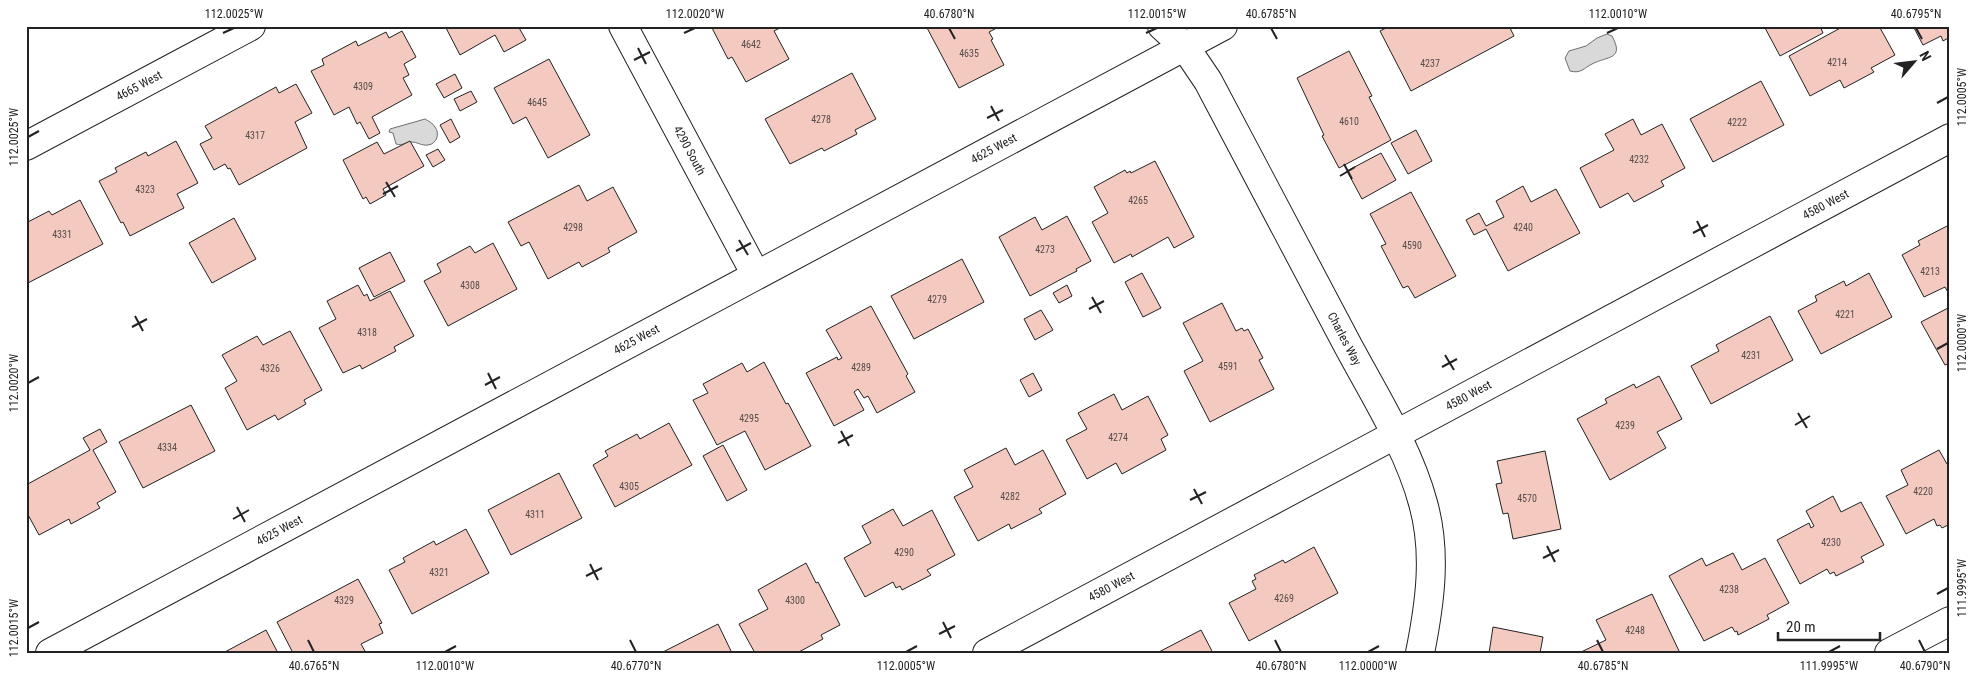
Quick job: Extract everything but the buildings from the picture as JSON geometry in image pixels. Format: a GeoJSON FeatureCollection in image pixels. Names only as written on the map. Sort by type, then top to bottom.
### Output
{"type":"FeatureCollection","features":[{"type":"Feature","properties":{"kind":"street","name":"4665 West"},"geometry":{"type":"LineString","coordinates":[[26,146],[250,26]]}},
{"type":"Feature","properties":{"kind":"street","name":"4290 South"},"geometry":{"type":"LineString","coordinates":[[622,26],[756,274]]}},
{"type":"Feature","properties":{"kind":"street","name":"Charles Way"},"geometry":{"type":"LineString","coordinates":[[1162,26],[1185,47],[1208,81],[1395,435],[1410,467],[1423,503],[1430,536],[1430,598],[1420,653]]}},
{"type":"Feature","properties":{"kind":"street","name":"4625 West"},"geometry":{"type":"LineString","coordinates":[[50,653],[1223,26]]}},
{"type":"Feature","properties":{"kind":"street","name":"4580 West"},"geometry":{"type":"LineString","coordinates":[[987,653],[1950,138]]}},
{"type":"Feature","properties":{"kind":"street"},"geometry":{"type":"LineString","coordinates":[[1890,653],[1950,620]]}},
{"type":"Feature","properties":{"kind":"shaded area"},"geometry":{"type":"Polygon","coordinates":[[[1607,34],[1612,36],[1615,44],[1615,53],[1612,56],[1580,71],[1570,71],[1565,58],[1569,51],[1586,46],[1607,34]]]}},
{"type":"Feature","properties":{"kind":"shaded area"},"geometry":{"type":"Polygon","coordinates":[[[425,119],[437,129],[437,138],[434,143],[426,145],[412,142],[401,145],[396,144],[393,133],[389,132],[390,129],[425,119]]]}}]}
